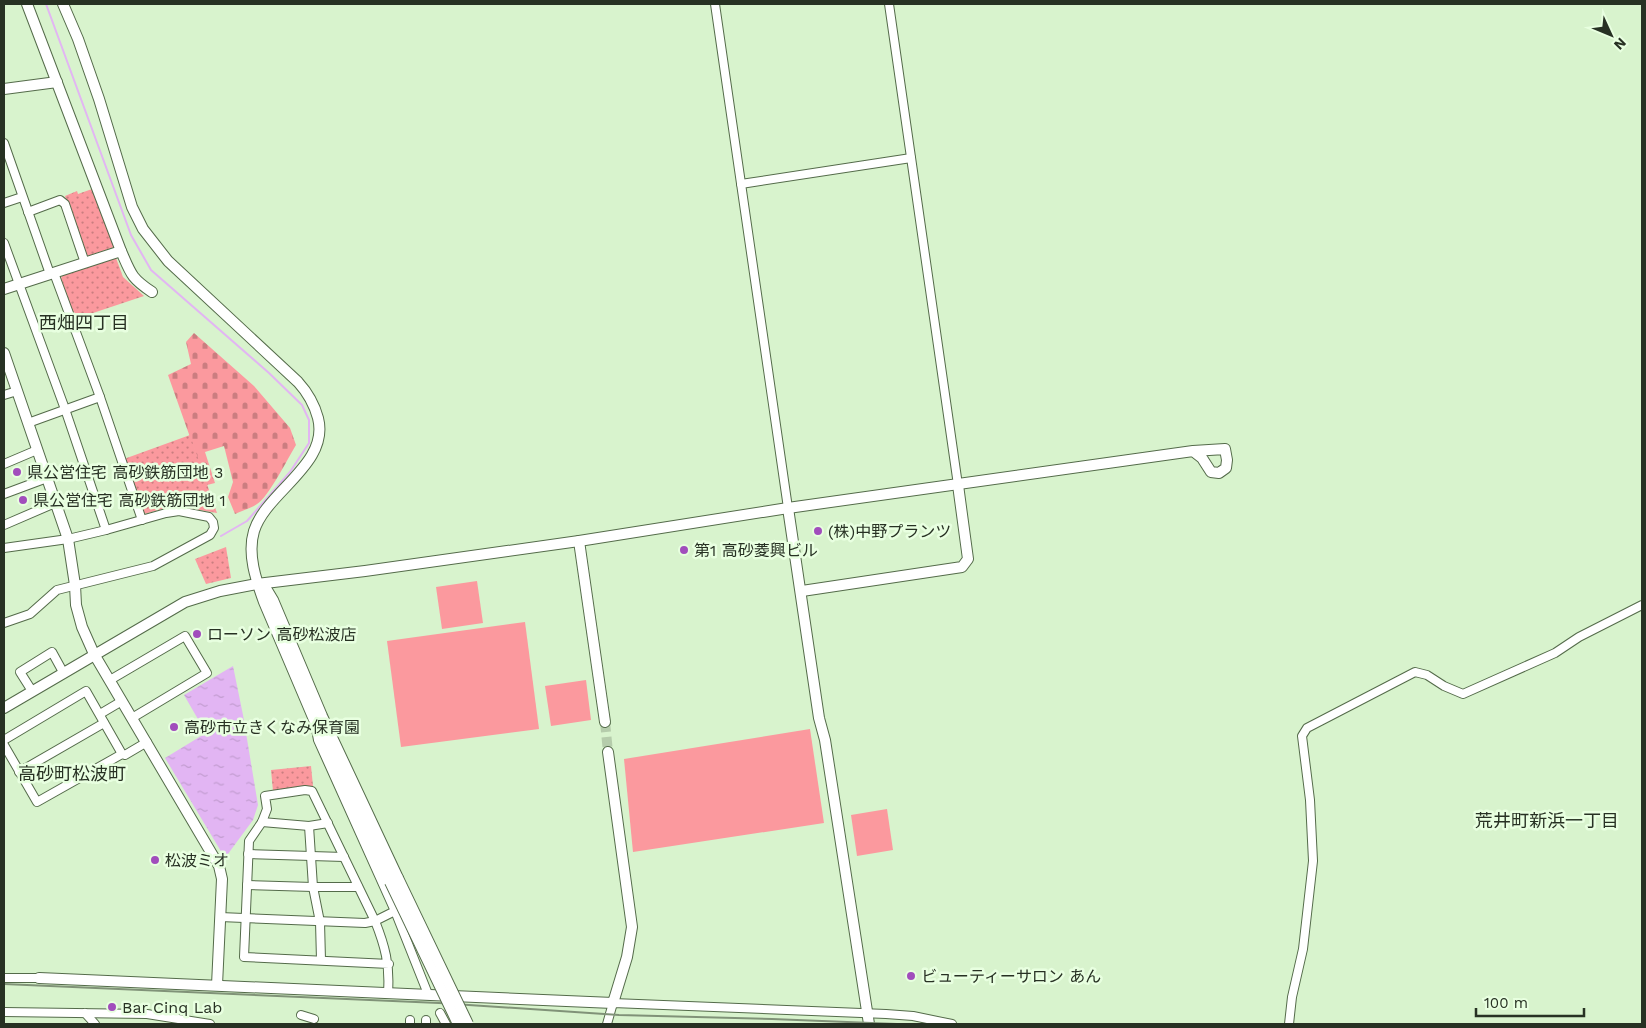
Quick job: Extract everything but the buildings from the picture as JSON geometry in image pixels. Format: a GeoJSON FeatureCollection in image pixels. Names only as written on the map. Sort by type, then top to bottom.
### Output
{"type":"FeatureCollection","features":[{"type":"Feature","properties":{"kind":"street"},"geometry":{"type":"LineString","coordinates":[[28,4],[121,251],[136,281],[152,292]]}},
{"type":"Feature","properties":{"kind":"street"},"geometry":{"type":"LineString","coordinates":[[63,4],[78,39],[99,99],[132,207],[143,229],[168,261],[306,391],[313,402],[319,422],[319,433],[314,451],[297,475],[259,518],[254,530],[252,554],[257,584],[314,722],[468,1024]]}},
{"type":"Feature","properties":{"kind":"street"},"geometry":{"type":"LineString","coordinates":[[715,4],[819,718],[825,740],[869,1024]]}},
{"type":"Feature","properties":{"kind":"street"},"geometry":{"type":"LineString","coordinates":[[802,591],[962,567],[968,559],[889,4]]}},
{"type":"Feature","properties":{"kind":"street"},"geometry":{"type":"LineString","coordinates":[[4,90],[57,82]]}},
{"type":"Feature","properties":{"kind":"street"},"geometry":{"type":"LineString","coordinates":[[4,142],[22,197],[100,397],[142,520]]}},
{"type":"Feature","properties":{"kind":"street"},"geometry":{"type":"LineString","coordinates":[[741,184],[912,158]]}},
{"type":"Feature","properties":{"kind":"street"},"geometry":{"type":"LineString","coordinates":[[4,203],[22,197]]}},
{"type":"Feature","properties":{"kind":"street"},"geometry":{"type":"LineString","coordinates":[[28,212],[60,200],[65,204],[85,263]]}},
{"type":"Feature","properties":{"kind":"street"},"geometry":{"type":"LineString","coordinates":[[4,243],[65,409],[106,530]]}},
{"type":"Feature","properties":{"kind":"street"},"geometry":{"type":"LineString","coordinates":[[4,289],[121,251]]}},
{"type":"Feature","properties":{"kind":"street"},"geometry":{"type":"LineString","coordinates":[[4,354],[68,539],[76,601],[82,627],[94,654],[219,866],[222,879],[217,985]]}},
{"type":"Feature","properties":{"kind":"street"},"geometry":{"type":"LineString","coordinates":[[4,395],[17,391]]}},
{"type":"Feature","properties":{"kind":"street"},"geometry":{"type":"LineString","coordinates":[[28,423],[100,397]]}},
{"type":"Feature","properties":{"kind":"street"},"geometry":{"type":"LineString","coordinates":[[4,708],[185,602],[220,591],[257,584],[365,571],[788,508],[1193,452],[1224,449],[1227,460],[1226,468],[1219,472],[1211,472],[1202,458],[1193,452]]}},
{"type":"Feature","properties":{"kind":"street"},"geometry":{"type":"LineString","coordinates":[[4,464],[37,450]]}},
{"type":"Feature","properties":{"kind":"street"},"geometry":{"type":"LineString","coordinates":[[4,494],[46,478]]}},
{"type":"Feature","properties":{"kind":"street"},"geometry":{"type":"LineString","coordinates":[[4,525],[55,503]]}},
{"type":"Feature","properties":{"kind":"street"},"geometry":{"type":"LineString","coordinates":[[4,548],[68,539],[178,511],[209,517],[213,522],[214,528],[210,535],[153,566],[57,590],[30,614],[4,623]]}},
{"type":"Feature","properties":{"kind":"street"},"geometry":{"type":"LineString","coordinates":[[579,540],[604,722]]}},
{"type":"Feature","properties":{"kind":"street"},"geometry":{"type":"LineString","coordinates":[[257,584],[267,590],[273,600],[458,1024]]}},
{"type":"Feature","properties":{"kind":"street"},"geometry":{"type":"LineString","coordinates":[[1289,1024],[1292,998],[1303,950],[1313,861],[1309,791],[1302,736],[1307,728],[1415,672],[1427,675],[1444,686],[1463,694],[1555,653],[1579,637],[1642,605]]}},
{"type":"Feature","properties":{"kind":"street"},"geometry":{"type":"LineString","coordinates":[[110,680],[185,636],[207,673],[132,718]]}},
{"type":"Feature","properties":{"kind":"street"},"geometry":{"type":"LineString","coordinates":[[32,691],[20,672],[52,652],[63,672]]}},
{"type":"Feature","properties":{"kind":"street"},"geometry":{"type":"LineString","coordinates":[[4,740],[86,691],[122,754]]}},
{"type":"Feature","properties":{"kind":"street"},"geometry":{"type":"LineString","coordinates":[[100,714],[122,701]]}},
{"type":"Feature","properties":{"kind":"street"},"geometry":{"type":"LineString","coordinates":[[19,772],[104,722]]}},
{"type":"Feature","properties":{"kind":"street"},"geometry":{"type":"LineString","coordinates":[[314,722],[318,740],[395,910],[428,994]]}},
{"type":"Feature","properties":{"kind":"street"},"geometry":{"type":"LineString","coordinates":[[4,745],[37,802],[147,742]]}},
{"type":"Feature","properties":{"kind":"street"},"geometry":{"type":"LineString","coordinates":[[607,1024],[627,957],[632,927],[608,752]]}},
{"type":"Feature","properties":{"kind":"street"},"geometry":{"type":"LineString","coordinates":[[388,992],[389,964],[375,920],[312,791],[305,790],[265,796],[267,809],[262,822],[249,841],[244,957],[389,964]]}},
{"type":"Feature","properties":{"kind":"street"},"geometry":{"type":"LineString","coordinates":[[262,822],[309,826],[328,823]]}},
{"type":"Feature","properties":{"kind":"street"},"geometry":{"type":"LineString","coordinates":[[309,826],[313,887],[320,922],[321,960]]}},
{"type":"Feature","properties":{"kind":"street"},"geometry":{"type":"LineString","coordinates":[[248,854],[344,857]]}},
{"type":"Feature","properties":{"kind":"street"},"geometry":{"type":"LineString","coordinates":[[247,885],[358,887]]}},
{"type":"Feature","properties":{"kind":"street"},"geometry":{"type":"LineString","coordinates":[[220,917],[365,923],[395,910]]}},
{"type":"Feature","properties":{"kind":"street"},"geometry":{"type":"LineString","coordinates":[[4,978],[217,985],[866,1013],[913,1016],[952,1024]]}},
{"type":"Feature","properties":{"kind":"street"},"geometry":{"type":"LineString","coordinates":[[4,1012],[147,1014],[210,1024]]}},
{"type":"Feature","properties":{"kind":"street"},"geometry":{"type":"LineString","coordinates":[[85,1013],[95,1024]]}},
{"type":"Feature","properties":{"kind":"street"},"geometry":{"type":"LineString","coordinates":[[440,1013],[446,1024]]}},
{"type":"Feature","properties":{"kind":"street"},"geometry":{"type":"LineString","coordinates":[[303,1019],[314,1019]]}},
{"type":"Feature","properties":{"kind":"green space"},"geometry":{"type":"Polygon","coordinates":[[[92,189],[114,247],[88,256],[65,196],[77,191],[78,194],[92,189]]]}},
{"type":"Feature","properties":{"kind":"green space"},"geometry":{"type":"Polygon","coordinates":[[[116,258],[123,277],[144,296],[75,319],[61,278],[63,275],[116,258]]]}},
{"type":"Feature","properties":{"kind":"green space"},"geometry":{"type":"Polygon","coordinates":[[[194,333],[254,386],[290,428],[296,445],[262,500],[252,507],[235,514],[228,497],[233,482],[224,446],[205,452],[215,483],[207,485],[168,375],[191,364],[186,342],[194,333]]]}},
{"type":"Feature","properties":{"kind":"green space"},"geometry":{"type":"Polygon","coordinates":[[[190,435],[217,513],[182,507],[162,509],[144,514],[124,459],[190,435]]]}},
{"type":"Feature","properties":{"kind":"green space"},"geometry":{"type":"Polygon","coordinates":[[[226,547],[231,578],[206,584],[195,559],[226,547]]]}},
{"type":"Feature","properties":{"kind":"green space"},"geometry":{"type":"Polygon","coordinates":[[[477,581],[483,623],[442,629],[436,587],[477,581]]]}},
{"type":"Feature","properties":{"kind":"green space"},"geometry":{"type":"Polygon","coordinates":[[[525,622],[539,729],[401,747],[387,641],[525,622]]]}},
{"type":"Feature","properties":{"kind":"green space"},"geometry":{"type":"Polygon","coordinates":[[[586,680],[591,720],[551,726],[545,686],[586,680]]]}},
{"type":"Feature","properties":{"kind":"green space"},"geometry":{"type":"Polygon","coordinates":[[[810,729],[824,823],[633,852],[624,759],[810,729]]]}},
{"type":"Feature","properties":{"kind":"green space"},"geometry":{"type":"Polygon","coordinates":[[[311,766],[313,786],[273,791],[271,770],[311,766]]]}},
{"type":"Feature","properties":{"kind":"green space"},"geometry":{"type":"Polygon","coordinates":[[[887,809],[893,850],[857,856],[851,815],[887,809]]]}},
{"type":"Feature","properties":{"kind":"water"},"geometry":{"type":"Polygon","coordinates":[[[233,666],[258,805],[253,820],[225,858],[165,758],[206,733],[184,695],[233,666]]]}},
{"type":"Feature","properties":{"kind":"waterway"},"geometry":{"type":"LineString","coordinates":[[46,4],[131,235],[151,270],[269,373],[302,405],[309,420],[309,443],[290,472],[247,521],[221,536]]}},
{"type":"Feature","properties":{"kind":"tunnel"},"geometry":{"type":"LineString","coordinates":[[605,722],[608,752]]}},
{"type":"Feature","properties":{"kind":"railway"},"geometry":{"type":"LineString","coordinates":[[4,984],[439,1003],[619,1015],[897,1024]]}},
{"type":"Feature","properties":{"kind":"place","name":"県公営住宅 高砂鉄筋団地 3"},"geometry":{"type":"Point","coordinates":[17,472]}},
{"type":"Feature","properties":{"kind":"place","name":"県公営住宅 高砂鉄筋団地 1"},"geometry":{"type":"Point","coordinates":[23,500]}},
{"type":"Feature","properties":{"kind":"place","name":"(株)中野プランツ"},"geometry":{"type":"Point","coordinates":[818,531]}},
{"type":"Feature","properties":{"kind":"place","name":"第1 高砂菱興ビル"},"geometry":{"type":"Point","coordinates":[684,550]}},
{"type":"Feature","properties":{"kind":"place","name":"ローソン 高砂松波店"},"geometry":{"type":"Point","coordinates":[197,634]}},
{"type":"Feature","properties":{"kind":"place","name":"高砂市立きくなみ保育園"},"geometry":{"type":"Point","coordinates":[174,727]}},
{"type":"Feature","properties":{"kind":"place","name":"松波ミオ"},"geometry":{"type":"Point","coordinates":[155,860]}},
{"type":"Feature","properties":{"kind":"place","name":"ビューティーサロン あん"},"geometry":{"type":"Point","coordinates":[911,976]}},
{"type":"Feature","properties":{"kind":"place","name":"Bar Cinq Lab"},"geometry":{"type":"Point","coordinates":[112,1007]}},
{"type":"Feature","properties":{"kind":"district","name":"西畑四丁目"},"geometry":{"type":"Point","coordinates":[84,323]}},
{"type":"Feature","properties":{"kind":"district","name":"高砂町松波町"},"geometry":{"type":"Point","coordinates":[72,774]}},
{"type":"Feature","properties":{"kind":"district","name":"荒井町新浜一丁目"},"geometry":{"type":"Point","coordinates":[1547,821]}}]}
